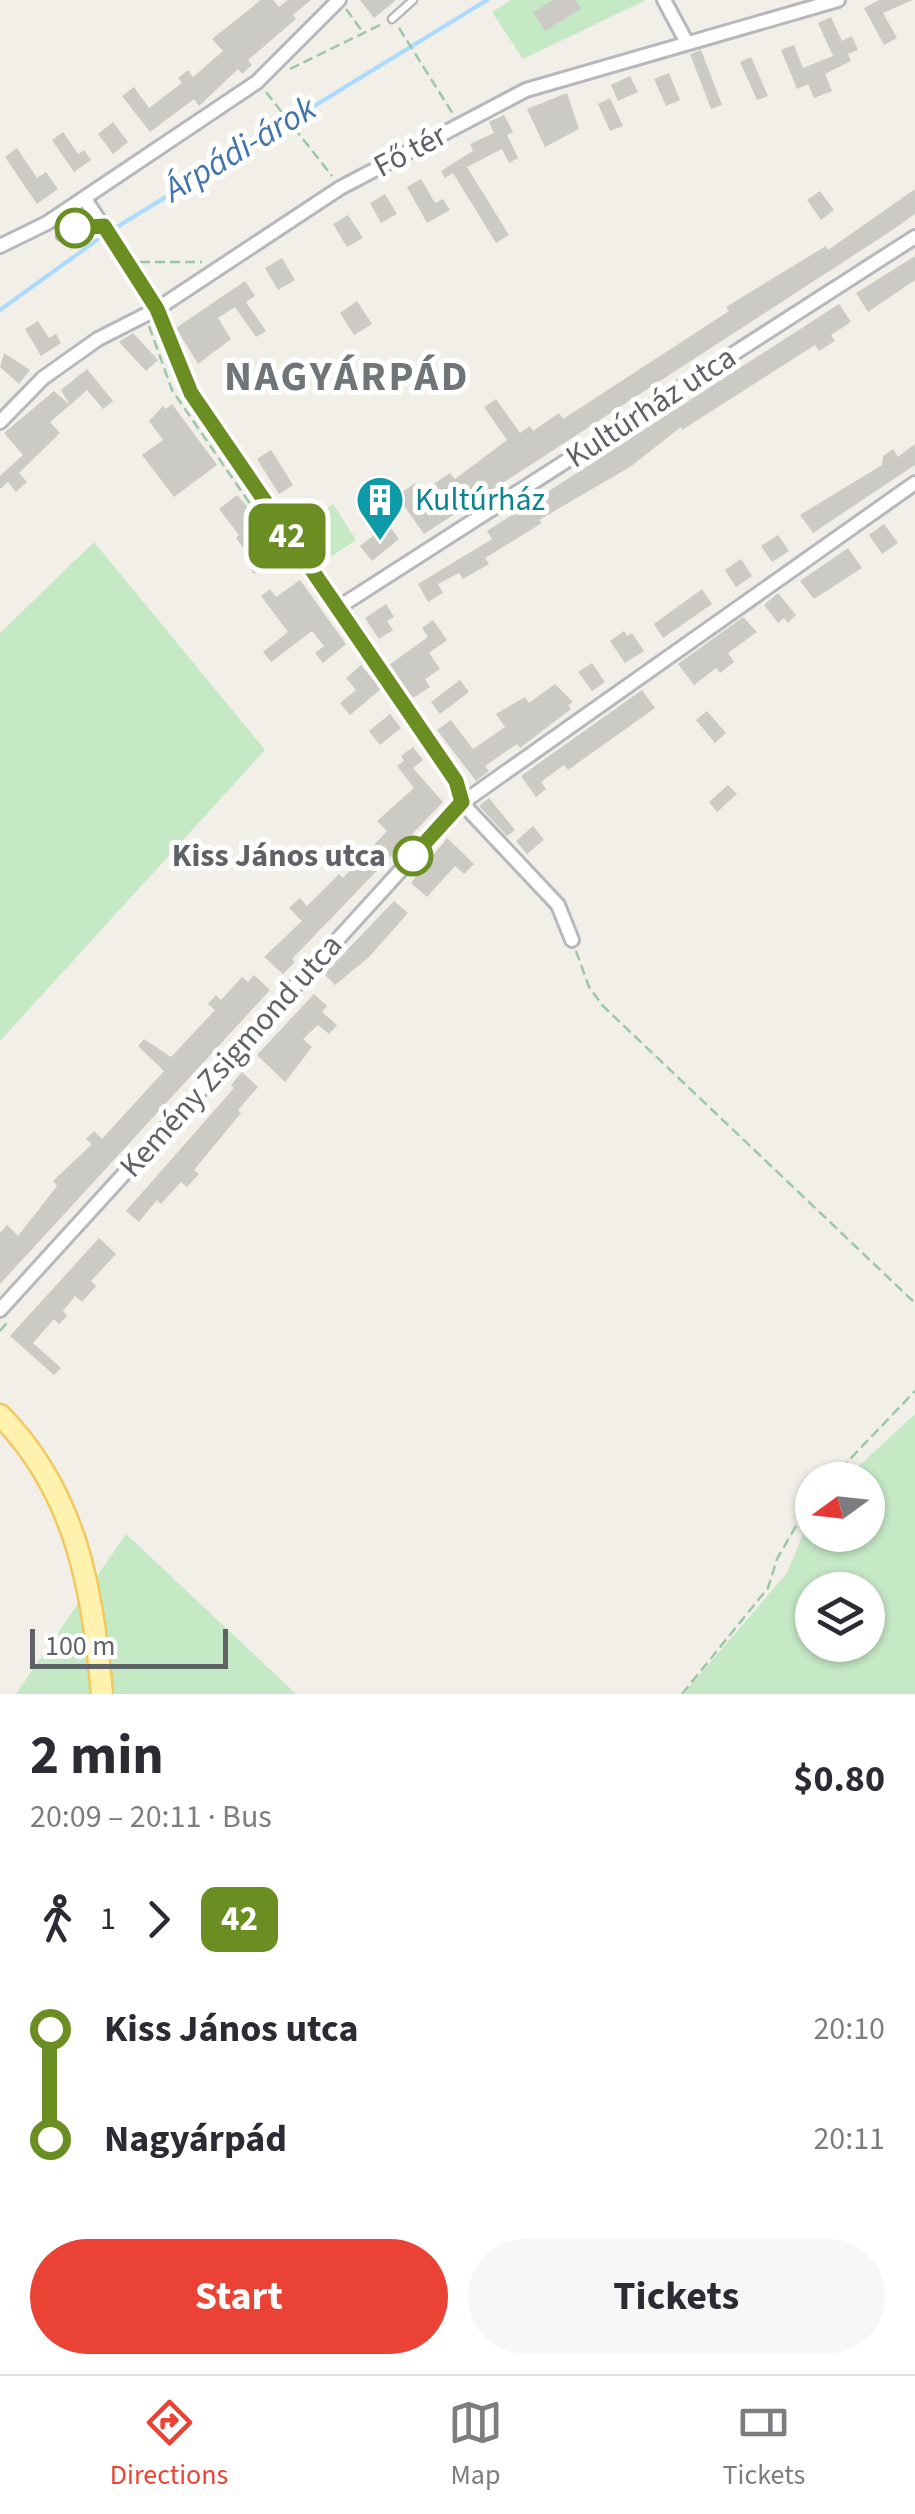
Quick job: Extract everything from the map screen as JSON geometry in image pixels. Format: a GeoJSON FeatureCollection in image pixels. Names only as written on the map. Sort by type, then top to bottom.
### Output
{"type":"FeatureCollection","features":[{"type":"Feature","properties":{"kind":"main road"},"geometry":{"type":"LineString","coordinates":[[0,1415],[42,1466],[75,1534],[90,1589],[102,1694]]}},
{"type":"Feature","properties":{"kind":"street"},"geometry":{"type":"LineString","coordinates":[[0,245],[85,199],[258,82],[339,0]]}},
{"type":"Feature","properties":{"kind":"street"},"geometry":{"type":"LineString","coordinates":[[664,0],[686,41]]}},
{"type":"Feature","properties":{"kind":"street","name":"Fő tér"},"geometry":{"type":"LineString","coordinates":[[0,422],[70,358],[151,312],[340,188],[526,90],[838,0]]}},
{"type":"Feature","properties":{"kind":"street"},"geometry":{"type":"LineString","coordinates":[[85,199],[124,258],[191,393],[456,781],[462,802],[558,905],[572,940]]}},
{"type":"Feature","properties":{"kind":"street","name":"Kultúrház utca"},"geometry":{"type":"LineString","coordinates":[[336,610],[915,236]]}},
{"type":"Feature","properties":{"kind":"street"},"geometry":{"type":"LineString","coordinates":[[462,802],[915,483]]}},
{"type":"Feature","properties":{"kind":"street","name":"Kemény Zsigmond utca"},"geometry":{"type":"LineString","coordinates":[[0,1310],[462,802]]}},
{"type":"Feature","properties":{"kind":"lane"},"geometry":{"type":"LineString","coordinates":[[392,19],[413,0]]}},
{"type":"Feature","properties":{"kind":"lane"},"geometry":{"type":"LineString","coordinates":[[60,236],[83,224],[104,226]]}},
{"type":"Feature","properties":{"kind":"path"},"geometry":{"type":"LineString","coordinates":[[339,0],[363,33]]}},
{"type":"Feature","properties":{"kind":"path"},"geometry":{"type":"LineString","coordinates":[[286,71],[392,19],[415,47],[459,124]]}},
{"type":"Feature","properties":{"kind":"path"},"geometry":{"type":"LineString","coordinates":[[258,82],[340,188]]}},
{"type":"Feature","properties":{"kind":"path"},"geometry":{"type":"LineString","coordinates":[[124,258],[225,264]]}},
{"type":"Feature","properties":{"kind":"path"},"geometry":{"type":"LineString","coordinates":[[151,312],[172,390],[264,524]]}},
{"type":"Feature","properties":{"kind":"path"},"geometry":{"type":"LineString","coordinates":[[572,940],[589,987],[603,1006],[915,1302]]}},
{"type":"Feature","properties":{"kind":"path"},"geometry":{"type":"LineString","coordinates":[[847,1462],[915,1391]]}},
{"type":"Feature","properties":{"kind":"path"},"geometry":{"type":"LineString","coordinates":[[682,1694],[768,1588],[777,1559],[795,1528]]}},
{"type":"Feature","properties":{"kind":"green space"},"geometry":{"type":"Polygon","coordinates":[[[511,0],[646,0],[523,59],[492,12],[511,0]]]}},
{"type":"Feature","properties":{"kind":"green space"},"geometry":{"type":"Polygon","coordinates":[[[333,504],[356,540],[324,561],[301,526],[333,504]]]}},
{"type":"Feature","properties":{"kind":"green space"},"geometry":{"type":"Polygon","coordinates":[[[94,542],[265,750],[0,1041],[0,633],[94,542]]]}},
{"type":"Feature","properties":{"kind":"green space"},"geometry":{"type":"Polygon","coordinates":[[[915,1414],[915,1694],[683,1694],[787,1573],[796,1552],[885,1552],[885,1462],[863,1462],[915,1414]]]}},
{"type":"Feature","properties":{"kind":"green space"},"geometry":{"type":"Polygon","coordinates":[[[126,1534],[296,1694],[16,1694],[126,1534]]]}},
{"type":"Feature","properties":{"kind":"building"},"geometry":{"type":"Polygon","coordinates":[[[261,0],[273,0],[279,7],[288,0],[311,0],[293,15],[296,19],[248,60],[252,65],[242,74],[238,69],[199,106],[194,99],[150,132],[122,96],[134,87],[149,108],[182,83],[178,78],[188,70],[193,77],[223,51],[212,39],[261,0]]]}},
{"type":"Feature","properties":{"kind":"building"},"geometry":{"type":"Polygon","coordinates":[[[360,0],[396,0],[374,18],[360,0]]]}},
{"type":"Feature","properties":{"kind":"building"},"geometry":{"type":"Polygon","coordinates":[[[553,0],[575,0],[581,9],[545,31],[533,12],[553,0]]]}},
{"type":"Feature","properties":{"kind":"building"},"geometry":{"type":"Polygon","coordinates":[[[879,0],[913,0],[883,13],[897,38],[884,45],[864,8],[879,0]]]}},
{"type":"Feature","properties":{"kind":"building"},"geometry":{"type":"Polygon","coordinates":[[[831,17],[842,41],[852,36],[858,50],[848,54],[851,61],[825,74],[832,91],[814,98],[808,84],[797,89],[781,50],[794,45],[803,68],[833,56],[818,23],[831,17]]]}},
{"type":"Feature","properties":{"kind":"building"},"geometry":{"type":"Polygon","coordinates":[[[701,50],[722,105],[711,109],[690,54],[701,50]]]}},
{"type":"Feature","properties":{"kind":"building"},"geometry":{"type":"Polygon","coordinates":[[[751,57],[768,96],[757,100],[740,62],[751,57]]]}},
{"type":"Feature","properties":{"kind":"building"},"geometry":{"type":"Polygon","coordinates":[[[669,73],[680,100],[666,106],[654,79],[669,73]]]}},
{"type":"Feature","properties":{"kind":"building"},"geometry":{"type":"Polygon","coordinates":[[[630,76],[638,92],[618,101],[611,85],[630,76]]]}},
{"type":"Feature","properties":{"kind":"building"},"geometry":{"type":"Polygon","coordinates":[[[567,93],[579,129],[545,147],[527,109],[567,93]]]}},
{"type":"Feature","properties":{"kind":"building"},"geometry":{"type":"Polygon","coordinates":[[[610,98],[623,126],[610,131],[598,104],[610,98]]]}},
{"type":"Feature","properties":{"kind":"building"},"geometry":{"type":"Polygon","coordinates":[[[504,115],[513,132],[507,135],[518,158],[509,163],[502,149],[467,167],[509,235],[496,243],[453,173],[445,178],[441,171],[473,151],[470,144],[494,133],[489,122],[504,115]]]}},
{"type":"Feature","properties":{"kind":"building"},"geometry":{"type":"Polygon","coordinates":[[[113,122],[128,142],[113,154],[98,134],[113,122]]]}},
{"type":"Feature","properties":{"kind":"building"},"geometry":{"type":"Polygon","coordinates":[[[63,132],[78,154],[84,150],[91,160],[74,172],[52,140],[63,132]]]}},
{"type":"Feature","properties":{"kind":"building"},"geometry":{"type":"Polygon","coordinates":[[[17,148],[37,178],[46,172],[58,189],[37,204],[5,157],[17,148]]]}},
{"type":"Feature","properties":{"kind":"building"},"geometry":{"type":"Polygon","coordinates":[[[421,179],[435,203],[443,199],[450,210],[427,223],[407,187],[421,179]]]}},
{"type":"Feature","properties":{"kind":"building"},"geometry":{"type":"Polygon","coordinates":[[[915,189],[915,214],[891,231],[424,534],[397,496],[415,483],[422,492],[450,473],[455,479],[507,440],[484,407],[496,399],[520,433],[530,426],[533,431],[559,413],[563,419],[729,311],[726,307],[826,246],[828,250],[915,189]]]}},
{"type":"Feature","properties":{"kind":"building"},"geometry":{"type":"Polygon","coordinates":[[[820,191],[834,210],[821,220],[807,200],[820,191]]]}},
{"type":"Feature","properties":{"kind":"building"},"geometry":{"type":"Polygon","coordinates":[[[385,194],[397,214],[381,223],[370,203],[385,194]]]}},
{"type":"Feature","properties":{"kind":"building"},"geometry":{"type":"Polygon","coordinates":[[[348,215],[363,238],[347,247],[333,224],[348,215]]]}},
{"type":"Feature","properties":{"kind":"building"},"geometry":{"type":"Polygon","coordinates":[[[915,256],[915,280],[868,312],[856,293],[915,256]]]}},
{"type":"Feature","properties":{"kind":"building"},"geometry":{"type":"Polygon","coordinates":[[[282,258],[295,280],[278,290],[265,268],[282,258]]]}},
{"type":"Feature","properties":{"kind":"building"},"geometry":{"type":"Polygon","coordinates":[[[245,281],[255,296],[246,302],[266,331],[256,337],[235,307],[218,318],[231,339],[198,364],[176,328],[245,281]]]}},
{"type":"Feature","properties":{"kind":"building"},"geometry":{"type":"Polygon","coordinates":[[[357,301],[372,324],[354,335],[340,313],[357,301]]]}},
{"type":"Feature","properties":{"kind":"building"},"geometry":{"type":"Polygon","coordinates":[[[839,304],[851,322],[831,335],[835,341],[819,351],[815,345],[682,430],[681,427],[630,467],[539,520],[542,523],[485,558],[489,564],[463,579],[459,573],[438,584],[443,593],[428,602],[418,584],[492,539],[487,531],[839,304]]]}},
{"type":"Feature","properties":{"kind":"building"},"geometry":{"type":"Polygon","coordinates":[[[38,321],[49,338],[56,334],[61,343],[41,356],[25,329],[38,321]]]}},
{"type":"Feature","properties":{"kind":"building"},"geometry":{"type":"Polygon","coordinates":[[[133,333],[158,360],[146,371],[119,342],[133,333]]]}},
{"type":"Feature","properties":{"kind":"building"},"geometry":{"type":"Polygon","coordinates":[[[4,353],[30,370],[19,384],[0,367],[4,353]]]}},
{"type":"Feature","properties":{"kind":"building"},"geometry":{"type":"Polygon","coordinates":[[[87,369],[113,401],[103,409],[87,390],[70,405],[61,390],[87,369]]]}},
{"type":"Feature","properties":{"kind":"building"},"geometry":{"type":"Polygon","coordinates":[[[54,391],[70,405],[50,422],[60,433],[19,473],[27,482],[16,492],[8,482],[0,489],[0,476],[23,455],[4,433],[54,391]]]}},
{"type":"Feature","properties":{"kind":"building"},"geometry":{"type":"Polygon","coordinates":[[[172,404],[217,465],[174,497],[142,455],[163,440],[149,421],[163,406],[166,409],[172,404]]]}},
{"type":"Feature","properties":{"kind":"building"},"geometry":{"type":"Polygon","coordinates":[[[915,444],[915,465],[813,533],[800,515],[882,465],[883,456],[893,449],[898,457],[915,444]]]}},
{"type":"Feature","properties":{"kind":"building"},"geometry":{"type":"Polygon","coordinates":[[[271,450],[293,485],[279,494],[257,459],[271,450]]]}},
{"type":"Feature","properties":{"kind":"building"},"geometry":{"type":"Polygon","coordinates":[[[237,495],[268,530],[264,533],[280,555],[254,574],[247,564],[252,560],[236,538],[239,535],[219,509],[237,495]]]}},
{"type":"Feature","properties":{"kind":"building","name":"Kultúrház"},"geometry":{"type":"Polygon","coordinates":[[[388,524],[399,539],[372,561],[360,546],[388,524]]]}},
{"type":"Feature","properties":{"kind":"building"},"geometry":{"type":"Polygon","coordinates":[[[884,524],[898,543],[882,554],[869,535],[884,524]]]}},
{"type":"Feature","properties":{"kind":"building"},"geometry":{"type":"Polygon","coordinates":[[[778,535],[789,551],[772,562],[761,546],[778,535]]]}},
{"type":"Feature","properties":{"kind":"building"},"geometry":{"type":"Polygon","coordinates":[[[848,548],[862,568],[814,599],[800,581],[848,548]]]}},
{"type":"Feature","properties":{"kind":"building"},"geometry":{"type":"Polygon","coordinates":[[[741,559],[752,576],[736,587],[725,570],[741,559]]]}},
{"type":"Feature","properties":{"kind":"building"},"geometry":{"type":"Polygon","coordinates":[[[300,580],[346,644],[323,663],[315,653],[324,646],[312,631],[271,662],[263,652],[288,632],[261,596],[270,589],[276,597],[300,580]]]}},
{"type":"Feature","properties":{"kind":"building"},"geometry":{"type":"Polygon","coordinates":[[[702,589],[712,604],[663,638],[654,624],[702,589]]]}},
{"type":"Feature","properties":{"kind":"building"},"geometry":{"type":"Polygon","coordinates":[[[778,593],[796,615],[788,623],[784,618],[778,623],[764,605],[778,593]]]}},
{"type":"Feature","properties":{"kind":"building"},"geometry":{"type":"Polygon","coordinates":[[[386,604],[394,617],[387,621],[393,630],[379,639],[365,618],[386,604]]]}},
{"type":"Feature","properties":{"kind":"building"},"geometry":{"type":"Polygon","coordinates":[[[743,617],[757,632],[728,653],[734,662],[720,673],[716,668],[694,685],[678,664],[743,617]]]}},
{"type":"Feature","properties":{"kind":"building"},"geometry":{"type":"Polygon","coordinates":[[[433,620],[447,640],[429,653],[440,669],[425,679],[430,687],[413,698],[389,665],[428,637],[422,628],[433,620]]]}},
{"type":"Feature","properties":{"kind":"building"},"geometry":{"type":"Polygon","coordinates":[[[624,631],[627,636],[632,633],[644,651],[625,663],[610,641],[624,631]]]}},
{"type":"Feature","properties":{"kind":"building"},"geometry":{"type":"Polygon","coordinates":[[[592,663],[605,682],[592,691],[578,672],[592,663]]]}},
{"type":"Feature","properties":{"kind":"building"},"geometry":{"type":"Polygon","coordinates":[[[361,665],[381,689],[350,715],[340,703],[356,690],[346,678],[361,665]]]}},
{"type":"Feature","properties":{"kind":"building"},"geometry":{"type":"Polygon","coordinates":[[[460,680],[469,692],[440,714],[431,702],[460,680]]]}},
{"type":"Feature","properties":{"kind":"building"},"geometry":{"type":"Polygon","coordinates":[[[555,684],[573,702],[568,705],[571,709],[520,748],[517,744],[485,766],[489,771],[476,781],[437,730],[451,720],[473,749],[505,727],[496,714],[525,697],[529,703],[555,684]]]}},
{"type":"Feature","properties":{"kind":"building"},"geometry":{"type":"Polygon","coordinates":[[[642,690],[655,708],[568,770],[564,765],[541,782],[546,789],[536,797],[521,776],[642,690]]]}},
{"type":"Feature","properties":{"kind":"building"},"geometry":{"type":"Polygon","coordinates":[[[707,711],[726,733],[715,743],[696,720],[707,711]]]}},
{"type":"Feature","properties":{"kind":"building"},"geometry":{"type":"Polygon","coordinates":[[[390,714],[401,728],[380,745],[369,731],[390,714]]]}},
{"type":"Feature","properties":{"kind":"building"},"geometry":{"type":"Polygon","coordinates":[[[413,747],[423,760],[413,768],[443,802],[292,959],[295,962],[283,974],[264,957],[302,921],[289,908],[300,898],[307,906],[339,874],[343,878],[387,831],[377,821],[414,788],[397,766],[404,761],[401,756],[413,747]]]}},
{"type":"Feature","properties":{"kind":"building"},"geometry":{"type":"Polygon","coordinates":[[[728,785],[737,794],[717,812],[709,802],[728,785]]]}},
{"type":"Feature","properties":{"kind":"building"},"geometry":{"type":"Polygon","coordinates":[[[489,798],[515,830],[507,836],[479,806],[489,798]]]}},
{"type":"Feature","properties":{"kind":"building"},"geometry":{"type":"Polygon","coordinates":[[[533,826],[544,840],[527,854],[516,841],[533,826]]]}},
{"type":"Feature","properties":{"kind":"building"},"geometry":{"type":"Polygon","coordinates":[[[447,838],[474,864],[464,874],[455,866],[427,897],[411,883],[447,838]]]}},
{"type":"Feature","properties":{"kind":"building"},"geometry":{"type":"Polygon","coordinates":[[[394,901],[408,913],[369,957],[335,985],[324,974],[394,901]]]}},
{"type":"Feature","properties":{"kind":"building"},"geometry":{"type":"Polygon","coordinates":[[[254,975],[270,990],[0,1284],[0,1233],[7,1225],[18,1236],[57,1186],[53,1181],[92,1144],[86,1139],[94,1131],[102,1139],[164,1071],[138,1046],[144,1039],[171,1057],[215,1010],[208,1004],[216,995],[221,1000],[242,977],[248,982],[254,975]]]}},
{"type":"Feature","properties":{"kind":"building"},"geometry":{"type":"Polygon","coordinates":[[[314,994],[327,1006],[322,1012],[337,1025],[329,1034],[318,1025],[303,1039],[312,1047],[285,1082],[257,1055],[314,994]]]}},
{"type":"Feature","properties":{"kind":"building"},"geometry":{"type":"Polygon","coordinates":[[[242,1072],[258,1087],[238,1110],[241,1113],[194,1170],[199,1174],[187,1187],[181,1182],[161,1204],[157,1200],[139,1222],[126,1211],[234,1088],[231,1085],[242,1072]]]}},
{"type":"Feature","properties":{"kind":"building"},"geometry":{"type":"Polygon","coordinates":[[[99,1238],[116,1254],[91,1281],[96,1286],[82,1302],[75,1296],[63,1311],[67,1316],[59,1324],[54,1319],[33,1343],[61,1368],[54,1375],[10,1336],[99,1238]]]}},
{"type":"Feature","properties":{"kind":"waterway","name":"Árpádi-árok"},"geometry":{"type":"LineString","coordinates":[[112,230],[487,0]]}},
{"type":"Feature","properties":{"kind":"waterway","name":"Árpádi-árok"},"geometry":{"type":"LineString","coordinates":[[0,310],[104,235]]}},
{"type":"Feature","properties":{"kind":"bus line","name":"42"},"geometry":{"type":"LineString","coordinates":[[75,228],[83,224],[104,226],[157,309],[191,393],[456,781],[462,802],[413,856]]}},
{"type":"Feature","properties":{"kind":"place","name":"Kultúrház"},"geometry":{"type":"Point","coordinates":[380,542]}},
{"type":"Feature","properties":{"kind":"place","name":"Kiss János utca"},"geometry":{"type":"Point","coordinates":[413,856]}},
{"type":"Feature","properties":{"kind":"district","name":"NAGYÁRPÁD"},"geometry":{"type":"Point","coordinates":[347,377]}}]}
